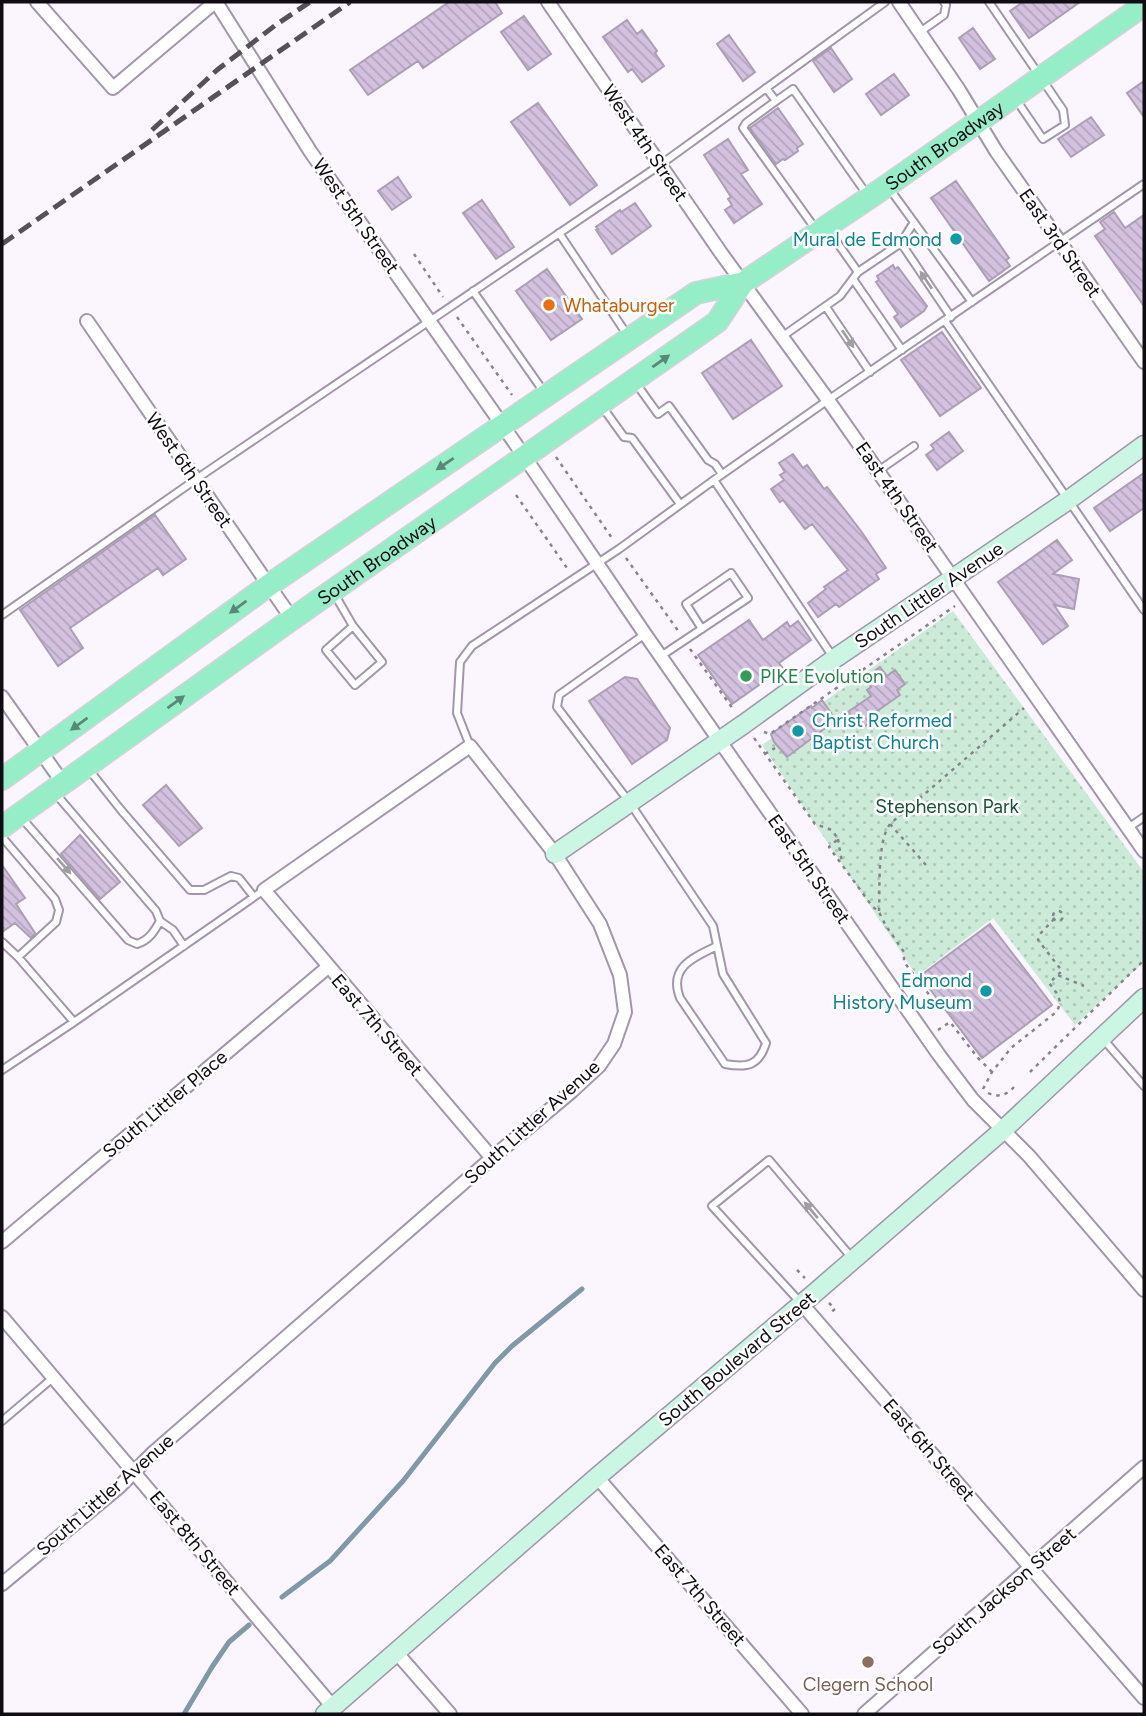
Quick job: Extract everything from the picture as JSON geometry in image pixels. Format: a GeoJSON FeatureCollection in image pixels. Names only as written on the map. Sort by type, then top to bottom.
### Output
{"type":"FeatureCollection","features":[{"type":"Feature","properties":{"kind":"main road","name":"South Broadway"},"geometry":{"type":"LineString","coordinates":[[10,821],[292,619],[717,322],[743,283],[1144,5]]}},
{"type":"Feature","properties":{"kind":"main road","name":"South Broadway"},"geometry":{"type":"LineString","coordinates":[[2,779],[269,585],[696,293],[743,283]]}},
{"type":"Feature","properties":{"kind":"main road","name":"South Littler Avenue"},"geometry":{"type":"LineString","coordinates":[[555,854],[834,659],[1067,501],[1144,444]]}},
{"type":"Feature","properties":{"kind":"main road","name":"South Boulevard Street"},"geometry":{"type":"LineString","coordinates":[[329,1711],[597,1477],[1003,1130],[1144,998]]}},
{"type":"Feature","properties":{"kind":"street"},"geometry":{"type":"LineString","coordinates":[[37,2],[113,88],[216,2]]}},
{"type":"Feature","properties":{"kind":"street","name":"West 5th Street"},"geometry":{"type":"LineString","coordinates":[[216,2],[310,151],[502,425]]}},
{"type":"Feature","properties":{"kind":"street","name":"West 4th Street"},"geometry":{"type":"LineString","coordinates":[[548,2],[743,283]]}},
{"type":"Feature","properties":{"kind":"street","name":"East 3rd Street"},"geometry":{"type":"LineString","coordinates":[[899,2],[959,90],[996,151],[1144,362]]}},
{"type":"Feature","properties":{"kind":"street","name":"East 4th Street"},"geometry":{"type":"LineString","coordinates":[[743,283],[1144,851]]}},
{"type":"Feature","properties":{"kind":"street","name":"West 6th Street"},"geometry":{"type":"LineString","coordinates":[[87,321],[292,619]]}},
{"type":"Feature","properties":{"kind":"street","name":"East 5th Street"},"geometry":{"type":"LineString","coordinates":[[502,425],[939,1055],[973,1100],[1028,1156],[1144,1290]]}},
{"type":"Feature","properties":{"kind":"street"},"geometry":{"type":"LineString","coordinates":[[2,697],[40,752],[58,787]]}},
{"type":"Feature","properties":{"kind":"street"},"geometry":{"type":"LineString","coordinates":[[259,894],[470,746],[555,854]]}},
{"type":"Feature","properties":{"kind":"street","name":"South Littler Avenue"},"geometry":{"type":"LineString","coordinates":[[2,1584],[119,1487],[154,1452],[599,1066],[614,1044],[625,1012],[620,975],[600,924],[555,854]]}},
{"type":"Feature","properties":{"kind":"street","name":"East 7th Street"},"geometry":{"type":"LineString","coordinates":[[259,894],[328,967],[492,1158]]}},
{"type":"Feature","properties":{"kind":"street","name":"South Littler Place"},"geometry":{"type":"LineString","coordinates":[[2,1242],[328,967]]}},
{"type":"Feature","properties":{"kind":"street","name":"East 6th Street"},"geometry":{"type":"LineString","coordinates":[[802,1303],[1144,1698]]}},
{"type":"Feature","properties":{"kind":"street","name":"East 8th Street"},"geometry":{"type":"LineString","coordinates":[[2,1317],[135,1472],[329,1711]]}},
{"type":"Feature","properties":{"kind":"street","name":"South Jackson Street"},"geometry":{"type":"LineString","coordinates":[[864,1714],[1144,1467]]}},
{"type":"Feature","properties":{"kind":"street","name":"East 7th Street"},"geometry":{"type":"LineString","coordinates":[[597,1477],[802,1714]]}},
{"type":"Feature","properties":{"kind":"street"},"geometry":{"type":"LineString","coordinates":[[396,1652],[450,1714]]}},
{"type":"Feature","properties":{"kind":"lane"},"geometry":{"type":"LineString","coordinates":[[2,615],[195,480],[660,165],[885,2]]}},
{"type":"Feature","properties":{"kind":"lane"},"geometry":{"type":"LineString","coordinates":[[920,32],[944,15],[944,2]]}},
{"type":"Feature","properties":{"kind":"lane"},"geometry":{"type":"LineString","coordinates":[[989,2],[1063,110],[1065,125],[1043,139],[1014,97]]}},
{"type":"Feature","properties":{"kind":"lane"},"geometry":{"type":"LineString","coordinates":[[766,88],[776,101]]}},
{"type":"Feature","properties":{"kind":"lane"},"geometry":{"type":"LineString","coordinates":[[869,197],[793,89],[743,128],[822,229],[902,350]]}},
{"type":"Feature","properties":{"kind":"lane"},"geometry":{"type":"LineString","coordinates":[[470,746],[457,713],[460,662],[472,646],[619,549],[828,400],[1144,184]]}},
{"type":"Feature","properties":{"kind":"lane"},"geometry":{"type":"LineString","coordinates":[[888,185],[972,302]]}},
{"type":"Feature","properties":{"kind":"lane"},"geometry":{"type":"LineString","coordinates":[[782,337],[840,296],[855,276],[901,243],[914,222]]}},
{"type":"Feature","properties":{"kind":"lane"},"geometry":{"type":"LineString","coordinates":[[559,233],[630,338]]}},
{"type":"Feature","properties":{"kind":"lane"},"geometry":{"type":"LineString","coordinates":[[901,243],[1067,501],[1143,605]]}},
{"type":"Feature","properties":{"kind":"lane"},"geometry":{"type":"LineString","coordinates":[[473,291],[546,396]]}},
{"type":"Feature","properties":{"kind":"lane"},"geometry":{"type":"LineString","coordinates":[[826,307],[870,372]]}},
{"type":"Feature","properties":{"kind":"lane"},"geometry":{"type":"LineString","coordinates":[[634,380],[658,414],[669,406],[708,460],[715,464],[722,474]]}},
{"type":"Feature","properties":{"kind":"lane"},"geometry":{"type":"LineString","coordinates":[[600,404],[624,437],[632,438],[680,504]]}},
{"type":"Feature","properties":{"kind":"lane"},"geometry":{"type":"LineString","coordinates":[[878,471],[914,446]]}},
{"type":"Feature","properties":{"kind":"lane"},"geometry":{"type":"LineString","coordinates":[[714,480],[834,659]]}},
{"type":"Feature","properties":{"kind":"lane"},"geometry":{"type":"LineString","coordinates":[[661,656],[685,641],[748,598],[732,573],[686,604],[702,629]]}},
{"type":"Feature","properties":{"kind":"lane"},"geometry":{"type":"LineString","coordinates":[[332,591],[353,626],[382,662],[355,685],[326,650],[353,626]]}},
{"type":"Feature","properties":{"kind":"lane"},"geometry":{"type":"LineString","coordinates":[[645,634],[559,695],[558,707],[630,803],[713,926],[723,974],[766,1043],[763,1055],[752,1064],[740,1067],[725,1064],[676,988],[678,975],[688,960],[717,946]]}},
{"type":"Feature","properties":{"kind":"lane"},"geometry":{"type":"LineString","coordinates":[[2,1070],[259,894],[239,878],[230,876],[204,890],[190,890],[86,766]]}},
{"type":"Feature","properties":{"kind":"lane"},"geometry":{"type":"LineString","coordinates":[[58,787],[156,911],[160,921],[173,930],[184,946]]}},
{"type":"Feature","properties":{"kind":"lane"},"geometry":{"type":"LineString","coordinates":[[1128,828],[1144,817]]}},
{"type":"Feature","properties":{"kind":"lane"},"geometry":{"type":"LineString","coordinates":[[10,821],[128,940],[137,944],[145,941],[160,921]]}},
{"type":"Feature","properties":{"kind":"lane"},"geometry":{"type":"LineString","coordinates":[[2,837],[55,899],[58,909],[56,922],[18,957]]}},
{"type":"Feature","properties":{"kind":"lane"},"geometry":{"type":"LineString","coordinates":[[2,942],[74,1022]]}},
{"type":"Feature","properties":{"kind":"lane"},"geometry":{"type":"LineString","coordinates":[[1102,1038],[1144,1086]]}},
{"type":"Feature","properties":{"kind":"lane","name":"East 6th Street"},"geometry":{"type":"LineString","coordinates":[[802,1303],[712,1206],[769,1160],[853,1260]]}},
{"type":"Feature","properties":{"kind":"lane"},"geometry":{"type":"LineString","coordinates":[[2,1421],[54,1377]]}},
{"type":"Feature","properties":{"kind":"path","name":"West 5th Street"},"geometry":{"type":"LineString","coordinates":[[414,254],[513,397]]}},
{"type":"Feature","properties":{"kind":"path"},"geometry":{"type":"LineString","coordinates":[[554,454],[736,713]]}},
{"type":"Feature","properties":{"kind":"path"},"geometry":{"type":"LineString","coordinates":[[516,495],[564,564]]}},
{"type":"Feature","properties":{"kind":"path"},"geometry":{"type":"LineString","coordinates":[[765,731],[770,733],[955,605]]}},
{"type":"Feature","properties":{"kind":"path"},"geometry":{"type":"LineString","coordinates":[[879,912],[882,846],[885,831],[890,824],[1030,703]]}},
{"type":"Feature","properties":{"kind":"path"},"geometry":{"type":"LineString","coordinates":[[754,738],[815,824],[832,830],[838,839],[843,866]]}},
{"type":"Feature","properties":{"kind":"path"},"geometry":{"type":"LineString","coordinates":[[765,754],[775,748]]}},
{"type":"Feature","properties":{"kind":"path"},"geometry":{"type":"LineString","coordinates":[[890,824],[926,866]]}},
{"type":"Feature","properties":{"kind":"path"},"geometry":{"type":"LineString","coordinates":[[838,839],[829,847],[879,912],[904,952],[904,962],[934,1000],[924,1008],[931,1020]]}},
{"type":"Feature","properties":{"kind":"path"},"geometry":{"type":"LineString","coordinates":[[1014,1087],[1007,1093],[995,1096],[983,1089],[992,1072],[1011,1048],[1058,1010],[1060,999],[1049,983],[1062,971],[1038,940],[1054,919]]}},
{"type":"Feature","properties":{"kind":"path"},"geometry":{"type":"LineString","coordinates":[[1030,1072],[1144,960]]}},
{"type":"Feature","properties":{"kind":"path"},"geometry":{"type":"LineString","coordinates":[[1058,975],[1084,986]]}},
{"type":"Feature","properties":{"kind":"path"},"geometry":{"type":"LineString","coordinates":[[938,1031],[950,1022],[978,1059],[992,1072]]}},
{"type":"Feature","properties":{"kind":"green space","name":"Stephenson Park"},"geometry":{"type":"Polygon","coordinates":[[[953,611],[1144,872],[1144,962],[1075,1025],[993,918],[917,976],[762,745],[953,611]]]}},
{"type":"Feature","properties":{"kind":"building"},"geometry":{"type":"Polygon","coordinates":[[[449,2],[495,2],[502,13],[423,68],[418,61],[368,95],[350,70],[449,2]]]}},
{"type":"Feature","properties":{"kind":"building"},"geometry":{"type":"Polygon","coordinates":[[[1023,2],[1080,2],[1029,38],[1010,11],[1023,2]]]}},
{"type":"Feature","properties":{"kind":"building"},"geometry":{"type":"Polygon","coordinates":[[[524,16],[551,54],[528,70],[501,32],[524,16]]]}},
{"type":"Feature","properties":{"kind":"building"},"geometry":{"type":"Polygon","coordinates":[[[627,20],[637,34],[642,30],[664,66],[642,82],[632,69],[628,72],[603,37],[627,20]]]}},
{"type":"Feature","properties":{"kind":"building"},"geometry":{"type":"Polygon","coordinates":[[[973,28],[995,59],[980,69],[959,38],[973,28]]]}},
{"type":"Feature","properties":{"kind":"building"},"geometry":{"type":"Polygon","coordinates":[[[729,35],[755,72],[743,81],[717,44],[729,35]]]}},
{"type":"Feature","properties":{"kind":"building"},"geometry":{"type":"Polygon","coordinates":[[[831,48],[852,79],[834,92],[813,61],[831,48]]]}},
{"type":"Feature","properties":{"kind":"building"},"geometry":{"type":"Polygon","coordinates":[[[894,74],[909,95],[881,115],[866,94],[894,74]]]}},
{"type":"Feature","properties":{"kind":"building"},"geometry":{"type":"Polygon","coordinates":[[[1144,81],[1144,117],[1127,93],[1144,81]]]}},
{"type":"Feature","properties":{"kind":"building"},"geometry":{"type":"Polygon","coordinates":[[[538,103],[597,185],[570,205],[511,122],[538,103]]]}},
{"type":"Feature","properties":{"kind":"building"},"geometry":{"type":"Polygon","coordinates":[[[778,108],[803,144],[797,148],[798,151],[776,164],[750,128],[778,108]]]}},
{"type":"Feature","properties":{"kind":"building"},"geometry":{"type":"Polygon","coordinates":[[[1091,117],[1104,135],[1071,157],[1058,139],[1091,117]]]}},
{"type":"Feature","properties":{"kind":"building"},"geometry":{"type":"Polygon","coordinates":[[[728,139],[748,170],[741,174],[762,204],[734,223],[725,210],[732,205],[728,199],[731,197],[704,155],[728,139]]]}},
{"type":"Feature","properties":{"kind":"building"},"geometry":{"type":"Polygon","coordinates":[[[398,177],[411,197],[392,210],[378,191],[398,177]]]}},
{"type":"Feature","properties":{"kind":"building"},"geometry":{"type":"Polygon","coordinates":[[[956,181],[1009,258],[1006,260],[1010,266],[989,281],[931,198],[956,181]]]}},
{"type":"Feature","properties":{"kind":"building"},"geometry":{"type":"Polygon","coordinates":[[[482,200],[514,247],[496,259],[463,213],[482,200]]]}},
{"type":"Feature","properties":{"kind":"building"},"geometry":{"type":"Polygon","coordinates":[[[635,203],[651,226],[612,254],[596,227],[635,203]]]}},
{"type":"Feature","properties":{"kind":"building"},"geometry":{"type":"Polygon","coordinates":[[[1114,212],[1125,228],[1144,215],[1144,306],[1095,236],[1105,229],[1100,222],[1114,212]]]}},
{"type":"Feature","properties":{"kind":"building"},"geometry":{"type":"Polygon","coordinates":[[[893,265],[895,269],[898,267],[927,306],[901,327],[894,317],[898,314],[876,282],[879,280],[877,276],[893,265]]]}},
{"type":"Feature","properties":{"kind":"building","name":"Whataburger"},"geometry":{"type":"Polygon","coordinates":[[[547,269],[582,319],[551,340],[516,291],[547,269]]]}},
{"type":"Feature","properties":{"kind":"building"},"geometry":{"type":"Polygon","coordinates":[[[942,332],[981,388],[940,416],[901,360],[942,332]]]}},
{"type":"Feature","properties":{"kind":"building"},"geometry":{"type":"Polygon","coordinates":[[[751,340],[782,386],[733,419],[702,373],[751,340]]]}},
{"type":"Feature","properties":{"kind":"building"},"geometry":{"type":"Polygon","coordinates":[[[949,432],[963,451],[937,470],[926,455],[934,449],[931,445],[949,432]]]}},
{"type":"Feature","properties":{"kind":"building"},"geometry":{"type":"Polygon","coordinates":[[[793,454],[803,468],[807,465],[824,489],[827,487],[886,568],[876,574],[879,579],[839,607],[836,604],[818,617],[808,603],[826,589],[824,587],[848,570],[812,524],[805,529],[771,489],[784,480],[780,475],[785,472],[779,463],[793,454]]]}},
{"type":"Feature","properties":{"kind":"building"},"geometry":{"type":"Polygon","coordinates":[[[1144,473],[1144,508],[1110,531],[1094,508],[1144,473]]]}},
{"type":"Feature","properties":{"kind":"building"},"geometry":{"type":"Polygon","coordinates":[[[155,515],[186,559],[163,575],[158,568],[70,628],[83,648],[58,666],[20,610],[155,515]]]}},
{"type":"Feature","properties":{"kind":"building"},"geometry":{"type":"Polygon","coordinates":[[[1057,540],[1072,560],[1053,574],[1079,579],[1074,609],[1054,605],[1068,626],[1043,644],[998,582],[1057,540]]]}},
{"type":"Feature","properties":{"kind":"building"},"geometry":{"type":"Polygon","coordinates":[[[749,620],[763,640],[787,622],[790,627],[798,621],[811,640],[779,663],[783,668],[732,704],[698,655],[749,620]]]}},
{"type":"Feature","properties":{"kind":"building"},"geometry":{"type":"Polygon","coordinates":[[[880,667],[887,676],[895,670],[905,684],[897,690],[900,695],[870,716],[873,720],[861,729],[848,712],[871,696],[867,690],[871,687],[865,678],[880,667]]]}},
{"type":"Feature","properties":{"kind":"building"},"geometry":{"type":"Polygon","coordinates":[[[625,677],[637,679],[670,728],[667,740],[632,764],[589,701],[625,677]]]}},
{"type":"Feature","properties":{"kind":"building","name":"Christ Reformed Baptist Church"},"geometry":{"type":"Polygon","coordinates":[[[822,700],[836,720],[787,757],[774,742],[771,734],[822,700]]]}},
{"type":"Feature","properties":{"kind":"building"},"geometry":{"type":"Polygon","coordinates":[[[166,785],[202,828],[179,846],[143,805],[166,785]]]}},
{"type":"Feature","properties":{"kind":"building"},"geometry":{"type":"Polygon","coordinates":[[[80,835],[120,882],[100,899],[61,854],[80,835]]]}},
{"type":"Feature","properties":{"kind":"building"},"geometry":{"type":"Polygon","coordinates":[[[2,865],[25,898],[16,904],[35,933],[31,938],[15,923],[2,932],[2,865]]]}},
{"type":"Feature","properties":{"kind":"building","name":"Edmond History Museum"},"geometry":{"type":"Polygon","coordinates":[[[990,924],[1052,1005],[982,1058],[920,976],[990,924]]]}},
{"type":"Feature","properties":{"kind":"waterway"},"geometry":{"type":"LineString","coordinates":[[282,1597],[330,1561],[403,1481],[495,1363],[582,1289]]}},
{"type":"Feature","properties":{"kind":"waterway"},"geometry":{"type":"LineString","coordinates":[[184,1714],[229,1642],[249,1625]]}},
{"type":"Feature","properties":{"kind":"railway"},"geometry":{"type":"LineString","coordinates":[[152,130],[217,70],[310,2]]}},
{"type":"Feature","properties":{"kind":"railway"},"geometry":{"type":"LineString","coordinates":[[2,244],[350,2]]}},
{"type":"Feature","properties":{"kind":"place","name":"Mural de Edmond"},"geometry":{"type":"Point","coordinates":[956,239]}},
{"type":"Feature","properties":{"kind":"place","name":"Whataburger"},"geometry":{"type":"Point","coordinates":[549,305]}},
{"type":"Feature","properties":{"kind":"place","name":"PIKE Evolution"},"geometry":{"type":"Point","coordinates":[746,676]}},
{"type":"Feature","properties":{"kind":"place","name":"Christ Reformed Baptist Church"},"geometry":{"type":"Point","coordinates":[798,731]}},
{"type":"Feature","properties":{"kind":"place","name":"Edmond History Museum"},"geometry":{"type":"Point","coordinates":[986,991]}},
{"type":"Feature","properties":{"kind":"place","name":"Clegern School"},"geometry":{"type":"Point","coordinates":[868,1662]}}]}
